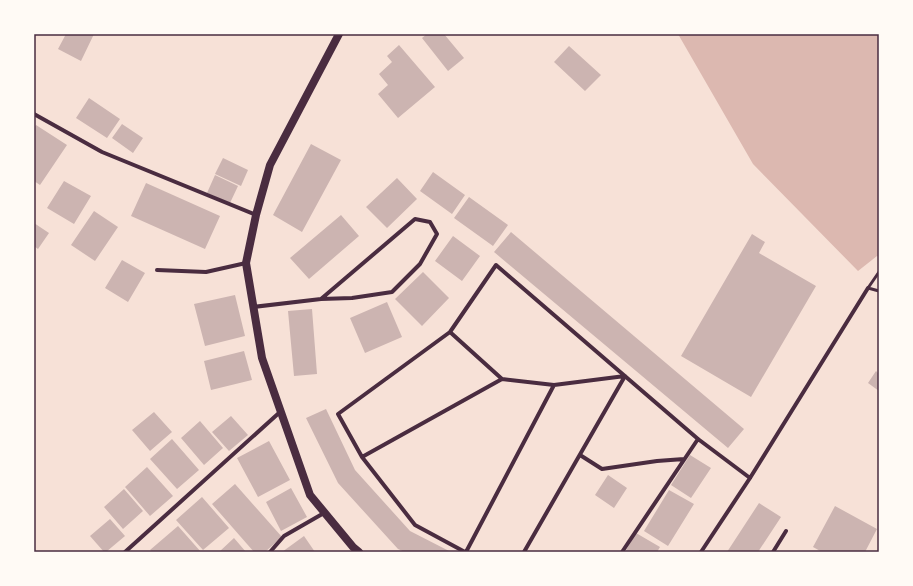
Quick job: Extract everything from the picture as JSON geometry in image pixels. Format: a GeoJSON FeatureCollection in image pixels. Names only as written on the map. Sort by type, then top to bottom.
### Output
{"type":"FeatureCollection","features":[{"type":"Feature","properties":{"kind":"main road"},"geometry":{"type":"LineString","coordinates":[[339,34],[270,165],[256,215],[246,263],[262,358],[310,495],[353,547],[360,552]]}},
{"type":"Feature","properties":{"kind":"street"},"geometry":{"type":"LineString","coordinates":[[34,114],[102,152],[256,215]]}},
{"type":"Feature","properties":{"kind":"street"},"geometry":{"type":"LineString","coordinates":[[253,307],[321,299],[352,298],[392,292],[420,264],[438,234],[430,222],[415,219],[321,299]]}},
{"type":"Feature","properties":{"kind":"street"},"geometry":{"type":"LineString","coordinates":[[157,270],[206,272],[246,263]]}},
{"type":"Feature","properties":{"kind":"street"},"geometry":{"type":"LineString","coordinates":[[554,385],[465,552],[415,525],[362,457],[338,414],[450,332],[496,265],[698,439],[750,478]]}},
{"type":"Feature","properties":{"kind":"street"},"geometry":{"type":"LineString","coordinates":[[701,552],[750,478],[868,288]]}},
{"type":"Feature","properties":{"kind":"street"},"geometry":{"type":"LineString","coordinates":[[450,332],[502,379],[554,385],[625,376]]}},
{"type":"Feature","properties":{"kind":"street"},"geometry":{"type":"LineString","coordinates":[[524,552],[625,376]]}},
{"type":"Feature","properties":{"kind":"street"},"geometry":{"type":"LineString","coordinates":[[362,457],[502,379]]}},
{"type":"Feature","properties":{"kind":"street"},"geometry":{"type":"LineString","coordinates":[[125,552],[280,412]]}},
{"type":"Feature","properties":{"kind":"street"},"geometry":{"type":"LineString","coordinates":[[622,552],[698,439]]}},
{"type":"Feature","properties":{"kind":"street"},"geometry":{"type":"LineString","coordinates":[[580,454],[602,469],[657,461],[684,459]]}},
{"type":"Feature","properties":{"kind":"street"},"geometry":{"type":"LineString","coordinates":[[270,552],[284,536],[324,512]]}},
{"type":"Feature","properties":{"kind":"street"},"geometry":{"type":"LineString","coordinates":[[773,552],[786,531]]}},
{"type":"Feature","properties":{"kind":"lane"},"geometry":{"type":"LineString","coordinates":[[879,272],[868,288],[879,292]]}},
{"type":"Feature","properties":{"kind":"shaded area"},"geometry":{"type":"Polygon","coordinates":[[[678,34],[879,34],[879,257],[877,256],[858,271],[753,164],[678,34]]]}},
{"type":"Feature","properties":{"kind":"building"},"geometry":{"type":"Polygon","coordinates":[[[66,34],[94,34],[81,61],[58,49],[66,34]]]}},
{"type":"Feature","properties":{"kind":"building"},"geometry":{"type":"Polygon","coordinates":[[[427,34],[444,34],[464,58],[448,71],[422,38],[427,34]]]}},
{"type":"Feature","properties":{"kind":"building"},"geometry":{"type":"Polygon","coordinates":[[[399,45],[435,87],[398,118],[378,94],[388,85],[379,74],[392,62],[387,56],[399,45]]]}},
{"type":"Feature","properties":{"kind":"building"},"geometry":{"type":"Polygon","coordinates":[[[569,46],[601,75],[585,91],[554,62],[569,46]]]}},
{"type":"Feature","properties":{"kind":"building"},"geometry":{"type":"Polygon","coordinates":[[[89,98],[120,119],[107,138],[76,118],[89,98]]]}},
{"type":"Feature","properties":{"kind":"building"},"geometry":{"type":"Polygon","coordinates":[[[122,124],[143,138],[133,153],[112,138],[122,124]]]}},
{"type":"Feature","properties":{"kind":"building"},"geometry":{"type":"Polygon","coordinates":[[[36,125],[67,145],[40,185],[34,181],[34,128],[36,125]]]}},
{"type":"Feature","properties":{"kind":"building"},"geometry":{"type":"Polygon","coordinates":[[[311,144],[341,160],[302,232],[273,215],[311,144]]]}},
{"type":"Feature","properties":{"kind":"building"},"geometry":{"type":"Polygon","coordinates":[[[223,158],[248,170],[241,186],[215,174],[223,158]]]}},
{"type":"Feature","properties":{"kind":"building"},"geometry":{"type":"Polygon","coordinates":[[[433,172],[465,195],[452,214],[420,191],[433,172]]]}},
{"type":"Feature","properties":{"kind":"building"},"geometry":{"type":"Polygon","coordinates":[[[215,175],[238,186],[230,203],[207,193],[215,175]]]}},
{"type":"Feature","properties":{"kind":"building"},"geometry":{"type":"Polygon","coordinates":[[[397,178],[417,199],[387,228],[366,207],[397,178]]]}},
{"type":"Feature","properties":{"kind":"building"},"geometry":{"type":"Polygon","coordinates":[[[64,181],[91,196],[74,224],[47,208],[64,181]]]}},
{"type":"Feature","properties":{"kind":"building"},"geometry":{"type":"Polygon","coordinates":[[[146,183],[220,216],[205,249],[131,216],[146,183]]]}},
{"type":"Feature","properties":{"kind":"building"},"geometry":{"type":"Polygon","coordinates":[[[469,197],[508,225],[493,246],[454,218],[469,197]]]}},
{"type":"Feature","properties":{"kind":"building"},"geometry":{"type":"Polygon","coordinates":[[[94,211],[118,227],[95,261],[71,245],[94,211]]]}},
{"type":"Feature","properties":{"kind":"building"},"geometry":{"type":"Polygon","coordinates":[[[341,215],[359,236],[309,279],[290,258],[341,215]]]}},
{"type":"Feature","properties":{"kind":"building"},"geometry":{"type":"Polygon","coordinates":[[[34,223],[49,233],[38,249],[34,246],[34,223]]]}},
{"type":"Feature","properties":{"kind":"building"},"geometry":{"type":"Polygon","coordinates":[[[511,232],[744,429],[728,448],[494,252],[511,232]]]}},
{"type":"Feature","properties":{"kind":"building"},"geometry":{"type":"Polygon","coordinates":[[[752,234],[765,242],[759,253],[816,286],[751,397],[681,356],[752,234]]]}},
{"type":"Feature","properties":{"kind":"building"},"geometry":{"type":"Polygon","coordinates":[[[453,236],[480,256],[462,281],[435,261],[453,236]]]}},
{"type":"Feature","properties":{"kind":"building"},"geometry":{"type":"Polygon","coordinates":[[[122,260],[145,273],[128,302],[105,288],[122,260]]]}},
{"type":"Feature","properties":{"kind":"building"},"geometry":{"type":"Polygon","coordinates":[[[423,272],[449,298],[422,326],[395,299],[423,272]]]}},
{"type":"Feature","properties":{"kind":"building"},"geometry":{"type":"Polygon","coordinates":[[[235,295],[245,336],[205,346],[194,304],[235,295]]]}},
{"type":"Feature","properties":{"kind":"building"},"geometry":{"type":"Polygon","coordinates":[[[387,302],[402,337],[365,353],[350,318],[387,302]]]}},
{"type":"Feature","properties":{"kind":"building"},"geometry":{"type":"Polygon","coordinates":[[[312,309],[317,374],[294,376],[288,311],[312,309]]]}},
{"type":"Feature","properties":{"kind":"building"},"geometry":{"type":"Polygon","coordinates":[[[244,351],[252,380],[211,390],[204,361],[244,351]]]}},
{"type":"Feature","properties":{"kind":"building"},"geometry":{"type":"Polygon","coordinates":[[[876,371],[879,374],[879,391],[868,383],[876,371]]]}},
{"type":"Feature","properties":{"kind":"building"},"geometry":{"type":"Polygon","coordinates":[[[326,409],[355,470],[410,531],[451,552],[405,552],[398,549],[338,483],[306,418],[326,409]]]}},
{"type":"Feature","properties":{"kind":"building"},"geometry":{"type":"Polygon","coordinates":[[[154,412],[172,432],[150,451],[132,430],[154,412]]]}},
{"type":"Feature","properties":{"kind":"building"},"geometry":{"type":"Polygon","coordinates":[[[231,416],[248,435],[229,451],[212,432],[231,416]]]}},
{"type":"Feature","properties":{"kind":"building"},"geometry":{"type":"Polygon","coordinates":[[[200,421],[223,448],[204,465],[181,438],[200,421]]]}},
{"type":"Feature","properties":{"kind":"building"},"geometry":{"type":"Polygon","coordinates":[[[172,439],[199,470],[177,489],[150,459],[172,439]]]}},
{"type":"Feature","properties":{"kind":"building"},"geometry":{"type":"Polygon","coordinates":[[[269,441],[290,480],[258,497],[237,458],[269,441]]]}},
{"type":"Feature","properties":{"kind":"building"},"geometry":{"type":"Polygon","coordinates":[[[690,455],[711,468],[691,498],[671,485],[690,455]]]}},
{"type":"Feature","properties":{"kind":"building"},"geometry":{"type":"Polygon","coordinates":[[[147,467],[173,496],[150,516],[125,487],[147,467]]]}},
{"type":"Feature","properties":{"kind":"building"},"geometry":{"type":"Polygon","coordinates":[[[608,475],[627,488],[614,508],[595,495],[608,475]]]}},
{"type":"Feature","properties":{"kind":"building"},"geometry":{"type":"Polygon","coordinates":[[[235,484],[282,537],[265,552],[254,552],[212,504],[235,484]]]}},
{"type":"Feature","properties":{"kind":"building"},"geometry":{"type":"Polygon","coordinates":[[[291,488],[307,517],[281,531],[266,502],[291,488]]]}},
{"type":"Feature","properties":{"kind":"building"},"geometry":{"type":"Polygon","coordinates":[[[124,489],[143,511],[123,529],[104,507],[124,489]]]}},
{"type":"Feature","properties":{"kind":"building"},"geometry":{"type":"Polygon","coordinates":[[[669,490],[694,504],[668,546],[644,531],[669,490]]]}},
{"type":"Feature","properties":{"kind":"building"},"geometry":{"type":"Polygon","coordinates":[[[202,497],[229,528],[203,550],[176,520],[202,497]]]}},
{"type":"Feature","properties":{"kind":"building"},"geometry":{"type":"Polygon","coordinates":[[[759,503],[781,517],[758,552],[727,552],[759,503]]]}},
{"type":"Feature","properties":{"kind":"building"},"geometry":{"type":"Polygon","coordinates":[[[835,506],[877,529],[865,552],[822,552],[813,547],[835,506]]]}},
{"type":"Feature","properties":{"kind":"building"},"geometry":{"type":"Polygon","coordinates":[[[110,519],[125,536],[106,552],[104,552],[90,536],[110,519]]]}},
{"type":"Feature","properties":{"kind":"building"},"geometry":{"type":"Polygon","coordinates":[[[178,526],[201,552],[153,552],[150,550],[178,526]]]}},
{"type":"Feature","properties":{"kind":"building"},"geometry":{"type":"Polygon","coordinates":[[[636,533],[660,547],[657,552],[625,552],[636,533]]]}},
{"type":"Feature","properties":{"kind":"building"},"geometry":{"type":"Polygon","coordinates":[[[304,536],[315,552],[282,552],[304,536]]]}},
{"type":"Feature","properties":{"kind":"building"},"geometry":{"type":"Polygon","coordinates":[[[234,538],[246,552],[219,552],[234,538]]]}}]}
